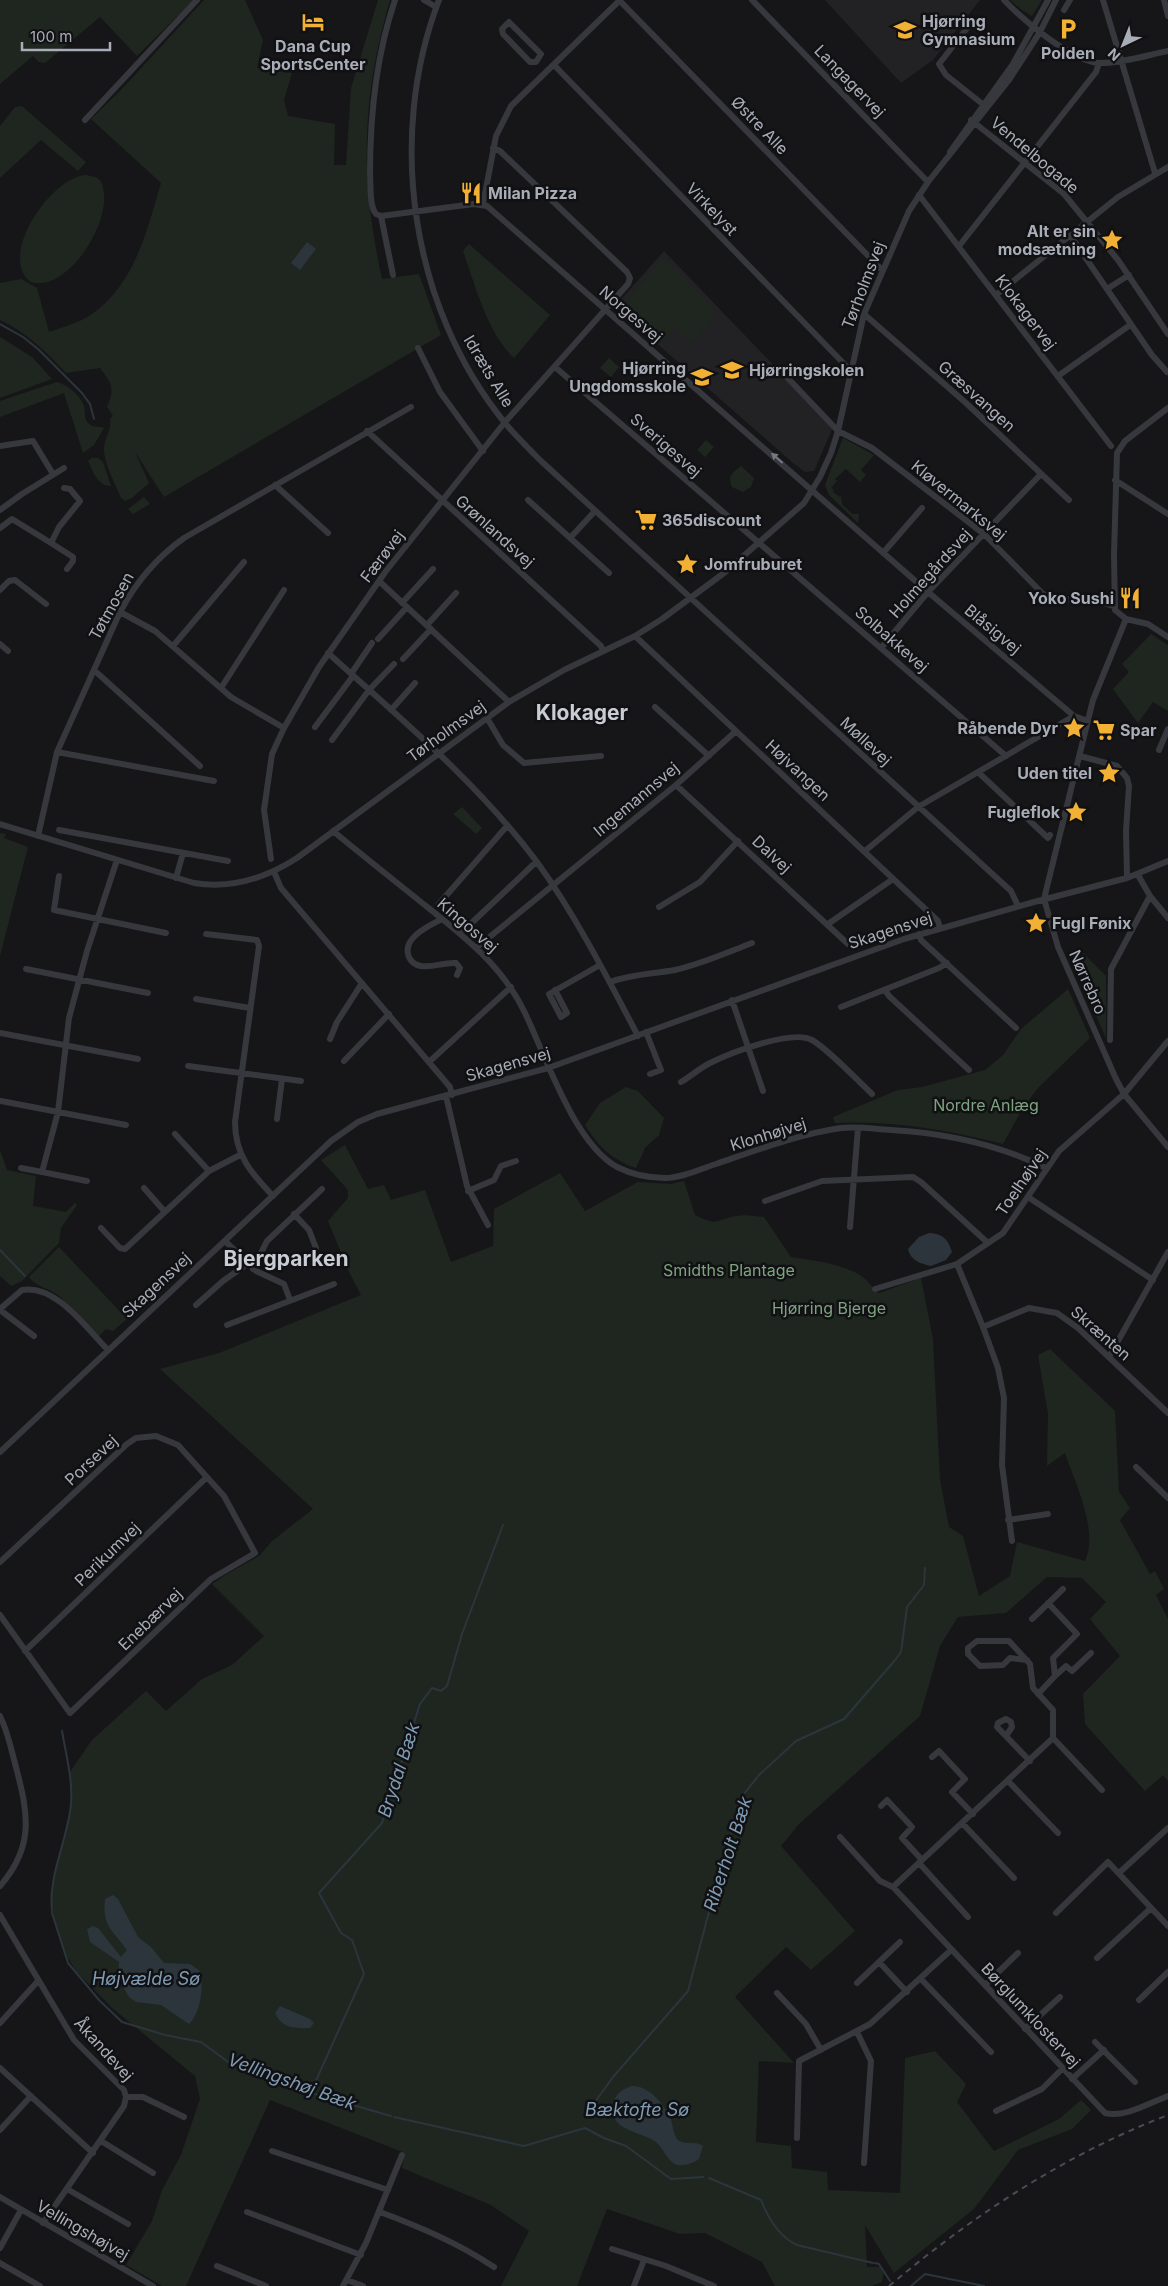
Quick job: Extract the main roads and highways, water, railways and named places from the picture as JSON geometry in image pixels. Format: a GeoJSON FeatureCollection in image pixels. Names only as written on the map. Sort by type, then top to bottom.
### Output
{"type":"FeatureCollection","features":[{"type":"Feature","properties":{"kind":"water"},"geometry":{"type":"Polygon","coordinates":[[[307,242],[316,249],[300,270],[291,263],[307,242]]]}},
{"type":"Feature","properties":{"kind":"water"},"geometry":{"type":"Polygon","coordinates":[[[929,1233],[944,1238],[952,1252],[946,1260],[931,1266],[914,1259],[908,1249],[919,1237],[929,1233]]]}},
{"type":"Feature","properties":{"kind":"water","name":"Højvælde Sø"},"geometry":{"type":"Polygon","coordinates":[[[113,1895],[118,1899],[138,1937],[152,1948],[164,1963],[190,1964],[200,1971],[202,1984],[199,2006],[189,2024],[161,2005],[136,2002],[129,1997],[118,1978],[119,1962],[90,1942],[87,1929],[93,1926],[98,1928],[121,1957],[127,1950],[109,1927],[105,1916],[105,1899],[113,1895]]]}},
{"type":"Feature","properties":{"kind":"water"},"geometry":{"type":"Polygon","coordinates":[[[280,2006],[310,2019],[314,2023],[310,2028],[285,2025],[275,2013],[280,2006]]]}},
{"type":"Feature","properties":{"kind":"water","name":"Bæktofte Sø"},"geometry":{"type":"Polygon","coordinates":[[[632,2086],[644,2089],[659,2101],[670,2117],[677,2139],[703,2146],[699,2159],[689,2164],[677,2165],[671,2161],[656,2142],[620,2125],[613,2113],[615,2097],[622,2090],[632,2086]]]}},
{"type":"Feature","properties":{"kind":"waterway"},"geometry":{"type":"LineString","coordinates":[[0,324],[23,337],[38,349],[82,393],[90,404],[94,419]]}},
{"type":"Feature","properties":{"kind":"waterway"},"geometry":{"type":"LineString","coordinates":[[0,1250],[25,1276]]}},
{"type":"Feature","properties":{"kind":"waterway","name":"Brydal Bæk"},"geometry":{"type":"LineString","coordinates":[[314,2085],[364,1974],[352,1940],[341,1933],[319,1893],[382,1823],[420,1704],[432,1688],[441,1691],[447,1686],[462,1634],[503,1525]]}},
{"type":"Feature","properties":{"kind":"waterway","name":"Riberholt Bæk"},"geometry":{"type":"LineString","coordinates":[[584,2117],[613,2077],[688,1991],[723,1859],[744,1794],[759,1775],[796,1741],[844,1719],[896,1659],[901,1652],[907,1607],[924,1585],[925,1568]]}},
{"type":"Feature","properties":{"kind":"waterway","name":"Vellingshøj Bæk"},"geometry":{"type":"LineString","coordinates":[[52,1911],[55,1870],[66,1831],[71,1804],[70,1777],[62,1731]]}},
{"type":"Feature","properties":{"kind":"waterway","name":"Vellingshøj Bæk"},"geometry":{"type":"LineString","coordinates":[[52,1913],[68,1963],[99,2000],[122,2022],[165,2035],[201,2042],[231,2064],[311,2093],[391,2116]]}},
{"type":"Feature","properties":{"kind":"waterway","name":"Vellingshøj Bæk"},"geometry":{"type":"LineString","coordinates":[[394,2117],[524,2146],[585,2128],[604,2138],[626,2146],[671,2179],[703,2177]]}},
{"type":"Feature","properties":{"kind":"waterway","name":"Vellingshøj Bæk"},"geometry":{"type":"LineString","coordinates":[[709,2178],[761,2200],[775,2226],[791,2242],[873,2263]]}},
{"type":"Feature","properties":{"kind":"waterway","name":"Vellingshøj Bæk"},"geometry":{"type":"LineString","coordinates":[[875,2263],[879,2264],[890,2281]]}},
{"type":"Feature","properties":{"kind":"waterway","name":"Vellingshøj Bæk"},"geometry":{"type":"LineString","coordinates":[[911,2286],[925,2274],[984,2286]]}},
{"type":"Feature","properties":{"kind":"railway"},"geometry":{"type":"LineString","coordinates":[[889,2286],[954,2235],[1021,2189],[1092,2149],[1168,2115]]}},
{"type":"Feature","properties":{"kind":"place","name":"Dana Cup SportsCenter"},"geometry":{"type":"Point","coordinates":[313,22]}},
{"type":"Feature","properties":{"kind":"place","name":"Polden"},"geometry":{"type":"Point","coordinates":[1068,29]}},
{"type":"Feature","properties":{"kind":"place","name":"Hjørring Gymnasium"},"geometry":{"type":"Point","coordinates":[905,30]}},
{"type":"Feature","properties":{"kind":"place","name":"Milan Pizza"},"geometry":{"type":"Point","coordinates":[471,193]}},
{"type":"Feature","properties":{"kind":"place","name":"Alt er sin modsætning"},"geometry":{"type":"Point","coordinates":[1112,240]}},
{"type":"Feature","properties":{"kind":"place","name":"Hjørringskolen"},"geometry":{"type":"Point","coordinates":[732,370]}},
{"type":"Feature","properties":{"kind":"place","name":"Hjørring Ungdomsskole"},"geometry":{"type":"Point","coordinates":[702,377]}},
{"type":"Feature","properties":{"kind":"place","name":"365discount"},"geometry":{"type":"Point","coordinates":[646,520]}},
{"type":"Feature","properties":{"kind":"place","name":"Jomfruburet"},"geometry":{"type":"Point","coordinates":[687,564]}},
{"type":"Feature","properties":{"kind":"place","name":"Yoko Sushi"},"geometry":{"type":"Point","coordinates":[1130,598]}},
{"type":"Feature","properties":{"kind":"place","name":"Råbende Dyr"},"geometry":{"type":"Point","coordinates":[1074,728]}},
{"type":"Feature","properties":{"kind":"place","name":"Spar"},"geometry":{"type":"Point","coordinates":[1104,730]}},
{"type":"Feature","properties":{"kind":"place","name":"Uden titel"},"geometry":{"type":"Point","coordinates":[1109,773]}},
{"type":"Feature","properties":{"kind":"place","name":"Fugleflok"},"geometry":{"type":"Point","coordinates":[1076,812]}},
{"type":"Feature","properties":{"kind":"place","name":"Fugl Fønix"},"geometry":{"type":"Point","coordinates":[1036,923]}},
{"type":"Feature","properties":{"kind":"district","name":"Klokager"},"geometry":{"type":"Point","coordinates":[582,713]}},
{"type":"Feature","properties":{"kind":"district","name":"Bjergparken"},"geometry":{"type":"Point","coordinates":[286,1259]}},
{"type":"Feature","properties":{"kind":"park label","name":"Nordre Anlæg"},"geometry":{"type":"Point","coordinates":[986,1105]}},
{"type":"Feature","properties":{"kind":"park label","name":"Smidths Plantage"},"geometry":{"type":"Point","coordinates":[729,1270]}},
{"type":"Feature","properties":{"kind":"park label","name":"Hjørring Bjerge"},"geometry":{"type":"Point","coordinates":[829,1308]}}]}
